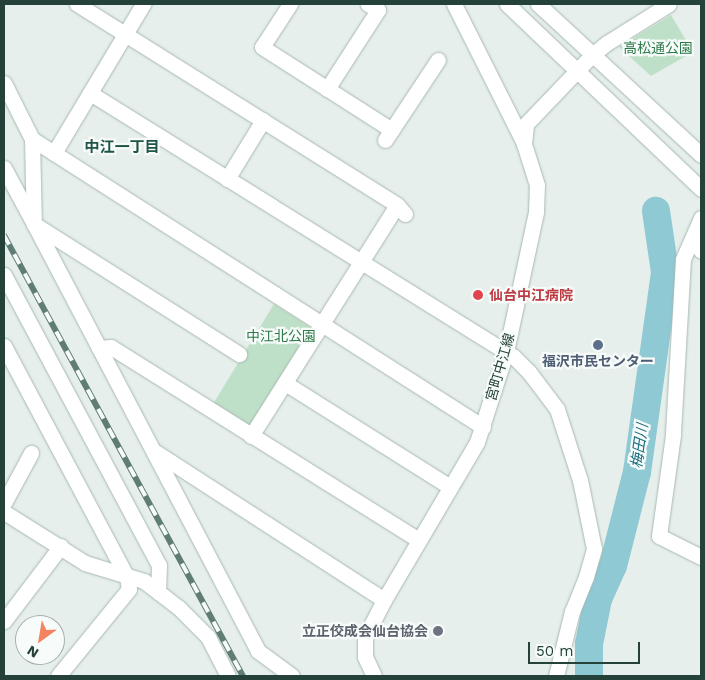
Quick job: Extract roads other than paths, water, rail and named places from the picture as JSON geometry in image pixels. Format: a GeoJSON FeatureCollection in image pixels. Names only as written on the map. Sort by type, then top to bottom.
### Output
{"type":"FeatureCollection","features":[{"type":"Feature","properties":{"kind":"street"},"geometry":{"type":"LineString","coordinates":[[78,4],[263,120],[401,210],[360,263],[251,436]]}},
{"type":"Feature","properties":{"kind":"street"},"geometry":{"type":"LineString","coordinates":[[54,153],[144,4]]}},
{"type":"Feature","properties":{"kind":"street"},"geometry":{"type":"LineString","coordinates":[[290,4],[262,47],[327,89],[388,135],[438,60]]}},
{"type":"Feature","properties":{"kind":"street"},"geometry":{"type":"LineString","coordinates":[[327,89],[378,10],[368,4]]}},
{"type":"Feature","properties":{"kind":"street"},"geometry":{"type":"LineString","coordinates":[[454,4],[524,144]]}},
{"type":"Feature","properties":{"kind":"street"},"geometry":{"type":"LineString","coordinates":[[507,4],[701,190]]}},
{"type":"Feature","properties":{"kind":"street"},"geometry":{"type":"LineString","coordinates":[[538,4],[701,155]]}},
{"type":"Feature","properties":{"kind":"street","name":"宮町中江線"},"geometry":{"type":"LineString","coordinates":[[374,676],[365,657],[365,637],[384,600],[477,442],[506,352],[536,212],[536,185],[524,144],[526,124],[592,55],[665,5]]}},
{"type":"Feature","properties":{"kind":"street"},"geometry":{"type":"LineString","coordinates":[[4,83],[32,139],[34,224]]}},
{"type":"Feature","properties":{"kind":"street"},"geometry":{"type":"LineString","coordinates":[[90,93],[360,263],[506,352],[530,372],[557,409],[580,480],[594,549],[586,577],[572,611],[556,676]]}},
{"type":"Feature","properties":{"kind":"street"},"geometry":{"type":"LineString","coordinates":[[227,179],[263,120]]}},
{"type":"Feature","properties":{"kind":"street"},"geometry":{"type":"LineString","coordinates":[[32,139],[483,426]]}},
{"type":"Feature","properties":{"kind":"street"},"geometry":{"type":"LineString","coordinates":[[4,168],[258,651],[292,676]]}},
{"type":"Feature","properties":{"kind":"street"},"geometry":{"type":"LineString","coordinates":[[701,218],[684,258],[673,435],[659,536],[701,557]]}},
{"type":"Feature","properties":{"kind":"street"},"geometry":{"type":"LineString","coordinates":[[34,224],[239,354]]}},
{"type":"Feature","properties":{"kind":"street"},"geometry":{"type":"LineString","coordinates":[[692,238],[701,251]]}},
{"type":"Feature","properties":{"kind":"street"},"geometry":{"type":"LineString","coordinates":[[4,275],[159,565],[158,592]]}},
{"type":"Feature","properties":{"kind":"street"},"geometry":{"type":"LineString","coordinates":[[4,346],[127,577],[129,589],[58,676]]}},
{"type":"Feature","properties":{"kind":"street"},"geometry":{"type":"LineString","coordinates":[[99,348],[111,347],[419,540]]}},
{"type":"Feature","properties":{"kind":"street"},"geometry":{"type":"LineString","coordinates":[[285,383],[450,487]]}},
{"type":"Feature","properties":{"kind":"street"},"geometry":{"type":"LineString","coordinates":[[152,450],[384,600]]}},
{"type":"Feature","properties":{"kind":"street"},"geometry":{"type":"LineString","coordinates":[[4,503],[31,453]]}},
{"type":"Feature","properties":{"kind":"street"},"geometry":{"type":"LineString","coordinates":[[4,512],[61,546],[85,563],[144,581],[179,608],[208,636],[225,675]]}},
{"type":"Feature","properties":{"kind":"street"},"geometry":{"type":"LineString","coordinates":[[4,620],[61,546]]}},
{"type":"Feature","properties":{"kind":"waterway","name":"梅田川"},"geometry":{"type":"LineString","coordinates":[[589,676],[589,644],[598,599],[613,566],[637,472],[665,272],[656,211]]}},
{"type":"Feature","properties":{"kind":"railway"},"geometry":{"type":"LineString","coordinates":[[4,235],[243,676]]}},
{"type":"Feature","properties":{"kind":"place","name":"仙台中江病院"},"geometry":{"type":"Point","coordinates":[478,295]}},
{"type":"Feature","properties":{"kind":"place","name":"福沢市民センター"},"geometry":{"type":"Point","coordinates":[598,345]}},
{"type":"Feature","properties":{"kind":"place","name":"立正佼成会仙台協会"},"geometry":{"type":"Point","coordinates":[438,631]}},
{"type":"Feature","properties":{"kind":"district","name":"中江一丁目"},"geometry":{"type":"Point","coordinates":[122,148]}},
{"type":"Feature","properties":{"kind":"park label","name":"高松通公園"},"geometry":{"type":"Point","coordinates":[658,48]}},
{"type":"Feature","properties":{"kind":"park label","name":"中江北公園"},"geometry":{"type":"Point","coordinates":[281,336]}}]}
